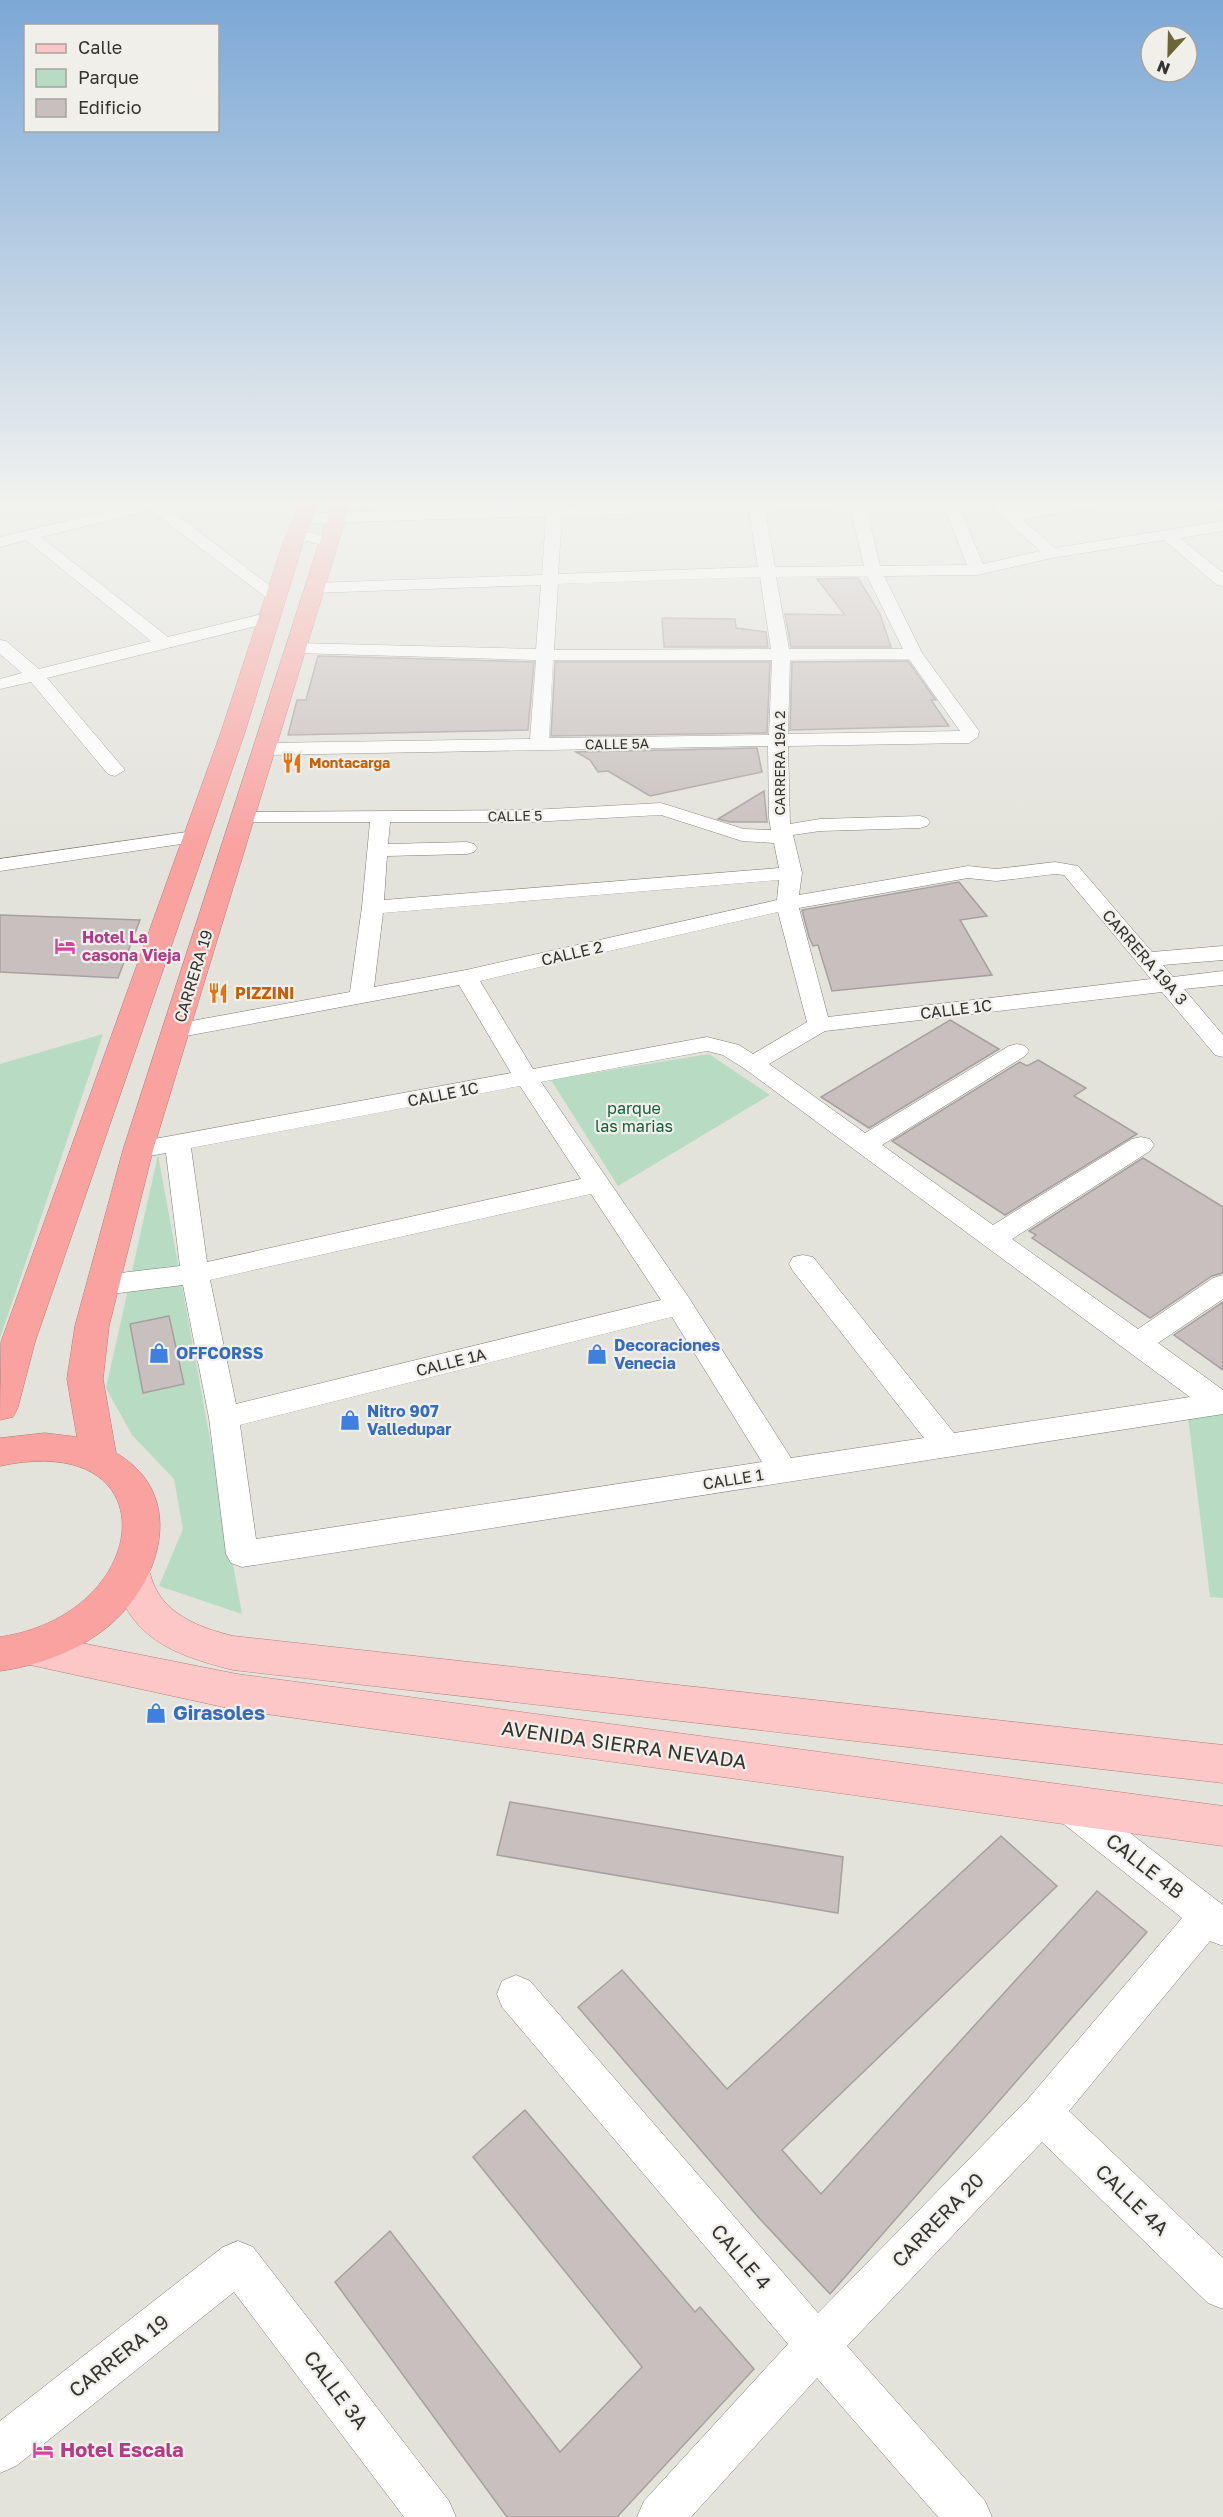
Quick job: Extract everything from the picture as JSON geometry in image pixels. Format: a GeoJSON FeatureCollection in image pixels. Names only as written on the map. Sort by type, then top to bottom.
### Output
{"type":"FeatureCollection","features":[{"type":"Feature","properties":{"kind":"highway"},"geometry":{"type":"LineString","coordinates":[[0,1407],[22,1331],[232,732],[270,615]]}},
{"type":"Feature","properties":{"kind":"highway","name":"CARRERA 19"},"geometry":{"type":"LineString","coordinates":[[99,1460],[85,1379],[92,1326],[138,1150],[306,615]]}},
{"type":"Feature","properties":{"kind":"highway"},"geometry":{"type":"LineString","coordinates":[[0,1452],[47,1447],[66,1449],[99,1460],[125,1479],[140,1506],[143,1538],[132,1571],[118,1592],[93,1616],[53,1640],[9,1659]]}},
{"type":"Feature","properties":{"kind":"main road"},"geometry":{"type":"LineString","coordinates":[[132,1571],[134,1591],[143,1606],[160,1622],[195,1642],[233,1653],[1223,1764]]}},
{"type":"Feature","properties":{"kind":"main road","name":"AVENIDA SIERRA NEVADA"},"geometry":{"type":"LineString","coordinates":[[9,1659],[1223,1826]]}},
{"type":"Feature","properties":{"kind":"street"},"geometry":{"type":"LineString","coordinates":[[131,615],[164,642]]}},
{"type":"Feature","properties":{"kind":"street"},"geometry":{"type":"LineString","coordinates":[[0,684],[164,642],[247,615]]}},
{"type":"Feature","properties":{"kind":"street"},"geometry":{"type":"LineString","coordinates":[[539,745],[548,615]]}},
{"type":"Feature","properties":{"kind":"street","name":"CARRERA 19A 2"},"geometry":{"type":"LineString","coordinates":[[774,615],[781,655],[778,742],[783,834],[790,873],[788,904],[819,1025]]}},
{"type":"Feature","properties":{"kind":"street"},"geometry":{"type":"LineString","coordinates":[[296,648],[545,655],[914,654],[895,615]]}},
{"type":"Feature","properties":{"kind":"street"},"geometry":{"type":"LineString","coordinates":[[0,645],[35,675],[115,770]]}},
{"type":"Feature","properties":{"kind":"street","name":"CALLE 5A"},"geometry":{"type":"LineString","coordinates":[[264,749],[778,742],[969,736],[970,731],[914,654]]}},
{"type":"Feature","properties":{"kind":"street","name":"CALLE 5"},"geometry":{"type":"LineString","coordinates":[[243,816],[380,818],[531,816],[661,809],[676,812],[742,836],[783,834],[820,825],[920,822]]}},
{"type":"Feature","properties":{"kind":"street"},"geometry":{"type":"LineString","coordinates":[[361,997],[373,907],[380,818]]}},
{"type":"Feature","properties":{"kind":"street"},"geometry":{"type":"LineString","coordinates":[[0,865],[194,837]]}},
{"type":"Feature","properties":{"kind":"street"},"geometry":{"type":"LineString","coordinates":[[377,850],[467,848]]}},
{"type":"Feature","properties":{"kind":"street","name":"CALLE 2"},"geometry":{"type":"LineString","coordinates":[[175,1031],[466,977],[788,904],[968,872],[996,875],[1064,868]]}},
{"type":"Feature","properties":{"kind":"street","name":"CARRERA 19A 3"},"geometry":{"type":"LineString","coordinates":[[1064,868],[1071,870],[1112,921],[1149,959],[1223,1050]]}},
{"type":"Feature","properties":{"kind":"street"},"geometry":{"type":"LineString","coordinates":[[373,907],[790,873]]}},
{"type":"Feature","properties":{"kind":"street"},"geometry":{"type":"LineString","coordinates":[[1149,959],[1223,953]]}},
{"type":"Feature","properties":{"kind":"street"},"geometry":{"type":"LineString","coordinates":[[466,977],[526,1078],[679,1305],[783,1471]]}},
{"type":"Feature","properties":{"kind":"street","name":"CALLE 1C"},"geometry":{"type":"LineString","coordinates":[[138,1150],[178,1145],[707,1044],[731,1050],[753,1064],[819,1025],[1223,978]]}},
{"type":"Feature","properties":{"kind":"street"},"geometry":{"type":"LineString","coordinates":[[864,1144],[1017,1051]]}},
{"type":"Feature","properties":{"kind":"street"},"geometry":{"type":"LineString","coordinates":[[753,1064],[1222,1403]]}},
{"type":"Feature","properties":{"kind":"street"},"geometry":{"type":"LineString","coordinates":[[178,1145],[195,1274],[224,1418]]}},
{"type":"Feature","properties":{"kind":"street"},"geometry":{"type":"LineString","coordinates":[[993,1238],[1141,1145]]}},
{"type":"Feature","properties":{"kind":"street"},"geometry":{"type":"LineString","coordinates":[[103,1285],[195,1274],[599,1184]]}},
{"type":"Feature","properties":{"kind":"street"},"geometry":{"type":"LineString","coordinates":[[803,1264],[947,1446]]}},
{"type":"Feature","properties":{"kind":"street"},"geometry":{"type":"LineString","coordinates":[[1138,1343],[1223,1285]]}},
{"type":"Feature","properties":{"kind":"street","name":"CALLE 1A"},"geometry":{"type":"LineString","coordinates":[[224,1418],[679,1305]]}},
{"type":"Feature","properties":{"kind":"street","name":"CALLE 1"},"geometry":{"type":"LineString","coordinates":[[224,1418],[242,1554],[1222,1403]]}},
{"type":"Feature","properties":{"kind":"street","name":"CALLE 4B"},"geometry":{"type":"LineString","coordinates":[[1067,1805],[1215,1921]]}},
{"type":"Feature","properties":{"kind":"street","name":"CARRERA 20"},"geometry":{"type":"LineString","coordinates":[[660,2517],[817,2345],[1042,2112],[1215,1921]]}},
{"type":"Feature","properties":{"kind":"street","name":"CALLE 4"},"geometry":{"type":"LineString","coordinates":[[516,1994],[817,2345],[969,2517]]}},
{"type":"Feature","properties":{"kind":"street","name":"CALLE 4A"},"geometry":{"type":"LineString","coordinates":[[1042,2112],[1223,2288]]}},
{"type":"Feature","properties":{"kind":"street","name":"CARRERA 19"},"geometry":{"type":"LineString","coordinates":[[0,2450],[238,2262]]}},
{"type":"Feature","properties":{"kind":"street","name":"CALLE 3A"},"geometry":{"type":"LineString","coordinates":[[238,2262],[433,2517]]}},
{"type":"Feature","properties":{"kind":"green space"},"geometry":{"type":"Polygon","coordinates":[[[103,1034],[0,1338],[0,1064],[103,1034]]]}},
{"type":"Feature","properties":{"kind":"green space","name":"parque las marias"},"geometry":{"type":"Polygon","coordinates":[[[709,1054],[770,1095],[618,1186],[551,1080],[709,1054]]]}},
{"type":"Feature","properties":{"kind":"green space"},"geometry":{"type":"Polygon","coordinates":[[[158,1155],[242,1614],[159,1586],[183,1529],[174,1479],[132,1435],[106,1388],[158,1155]]]}},
{"type":"Feature","properties":{"kind":"green space"},"geometry":{"type":"Polygon","coordinates":[[[1223,1412],[1223,1598],[1210,1597],[1188,1417],[1223,1412]]]}},
{"type":"Feature","properties":{"kind":"building"},"geometry":{"type":"Polygon","coordinates":[[[785,615],[880,615],[891,647],[791,647],[785,615]]]}},
{"type":"Feature","properties":{"kind":"building"},"geometry":{"type":"Polygon","coordinates":[[[662,618],[735,619],[736,628],[766,632],[768,647],[664,647],[662,618]]]}},
{"type":"Feature","properties":{"kind":"building"},"geometry":{"type":"Polygon","coordinates":[[[318,656],[534,662],[528,730],[288,735],[297,700],[306,700],[318,656]]]}},
{"type":"Feature","properties":{"kind":"building"},"geometry":{"type":"Polygon","coordinates":[[[908,661],[936,700],[931,700],[949,726],[790,730],[792,662],[908,661]]]}},
{"type":"Feature","properties":{"kind":"building"},"geometry":{"type":"Polygon","coordinates":[[[555,662],[770,662],[767,733],[551,736],[555,662]]]}},
{"type":"Feature","properties":{"kind":"building"},"geometry":{"type":"Polygon","coordinates":[[[757,748],[762,772],[650,796],[608,771],[598,772],[590,760],[576,752],[757,748]]]}},
{"type":"Feature","properties":{"kind":"building"},"geometry":{"type":"Polygon","coordinates":[[[764,791],[767,822],[730,822],[718,819],[764,791]]]}},
{"type":"Feature","properties":{"kind":"building"},"geometry":{"type":"Polygon","coordinates":[[[959,882],[987,916],[960,920],[992,975],[832,991],[818,945],[813,946],[802,910],[959,882]]]}},
{"type":"Feature","properties":{"kind":"building","name":"Hotel La casona Vieja"},"geometry":{"type":"Polygon","coordinates":[[[0,915],[140,920],[118,978],[0,972],[0,915]]]}},
{"type":"Feature","properties":{"kind":"building"},"geometry":{"type":"Polygon","coordinates":[[[950,1020],[999,1049],[869,1128],[821,1097],[950,1020]]]}},
{"type":"Feature","properties":{"kind":"building"},"geometry":{"type":"Polygon","coordinates":[[[1038,1060],[1086,1088],[1074,1096],[1137,1134],[1005,1215],[892,1141],[1020,1062],[1027,1066],[1038,1060]]]}},
{"type":"Feature","properties":{"kind":"building"},"geometry":{"type":"Polygon","coordinates":[[[1143,1158],[1223,1207],[1223,1273],[1212,1276],[1150,1318],[1032,1238],[1036,1235],[1029,1231],[1143,1158]]]}},
{"type":"Feature","properties":{"kind":"building"},"geometry":{"type":"Polygon","coordinates":[[[1223,1302],[1223,1370],[1174,1335],[1223,1302]]]}},
{"type":"Feature","properties":{"kind":"building"},"geometry":{"type":"Polygon","coordinates":[[[169,1316],[184,1384],[143,1393],[130,1324],[169,1316]]]}},
{"type":"Feature","properties":{"kind":"building"},"geometry":{"type":"Polygon","coordinates":[[[510,1802],[843,1857],[838,1913],[497,1855],[510,1802]]]}},
{"type":"Feature","properties":{"kind":"building"},"geometry":{"type":"Polygon","coordinates":[[[1001,1836],[1057,1886],[782,2150],[821,2194],[1097,1891],[1147,1932],[830,2294],[759,2218],[578,2007],[622,1970],[727,2089],[1001,1836]]]}},
{"type":"Feature","properties":{"kind":"building"},"geometry":{"type":"Polygon","coordinates":[[[525,2110],[695,2312],[700,2307],[754,2369],[617,2517],[507,2517],[335,2282],[390,2231],[560,2452],[642,2367],[473,2157],[525,2110]]]}},
{"type":"Feature","properties":{"kind":"place","name":"Montacarga"},"geometry":{"type":"Point","coordinates":[292,763]}},
{"type":"Feature","properties":{"kind":"place","name":"Hotel La casona Vieja"},"geometry":{"type":"Point","coordinates":[65,946]}},
{"type":"Feature","properties":{"kind":"place","name":"PIZZINI"},"geometry":{"type":"Point","coordinates":[218,993]}},
{"type":"Feature","properties":{"kind":"place","name":"OFFCORSS"},"geometry":{"type":"Point","coordinates":[159,1353]}},
{"type":"Feature","properties":{"kind":"place","name":"Decoraciones Venecia"},"geometry":{"type":"Point","coordinates":[597,1354]}},
{"type":"Feature","properties":{"kind":"place","name":"Nitro 907 Valledupar"},"geometry":{"type":"Point","coordinates":[350,1420]}},
{"type":"Feature","properties":{"kind":"place","name":"Girasoles"},"geometry":{"type":"Point","coordinates":[156,1713]}},
{"type":"Feature","properties":{"kind":"place","name":"Hotel Escala"},"geometry":{"type":"Point","coordinates":[43,2450]}}]}
